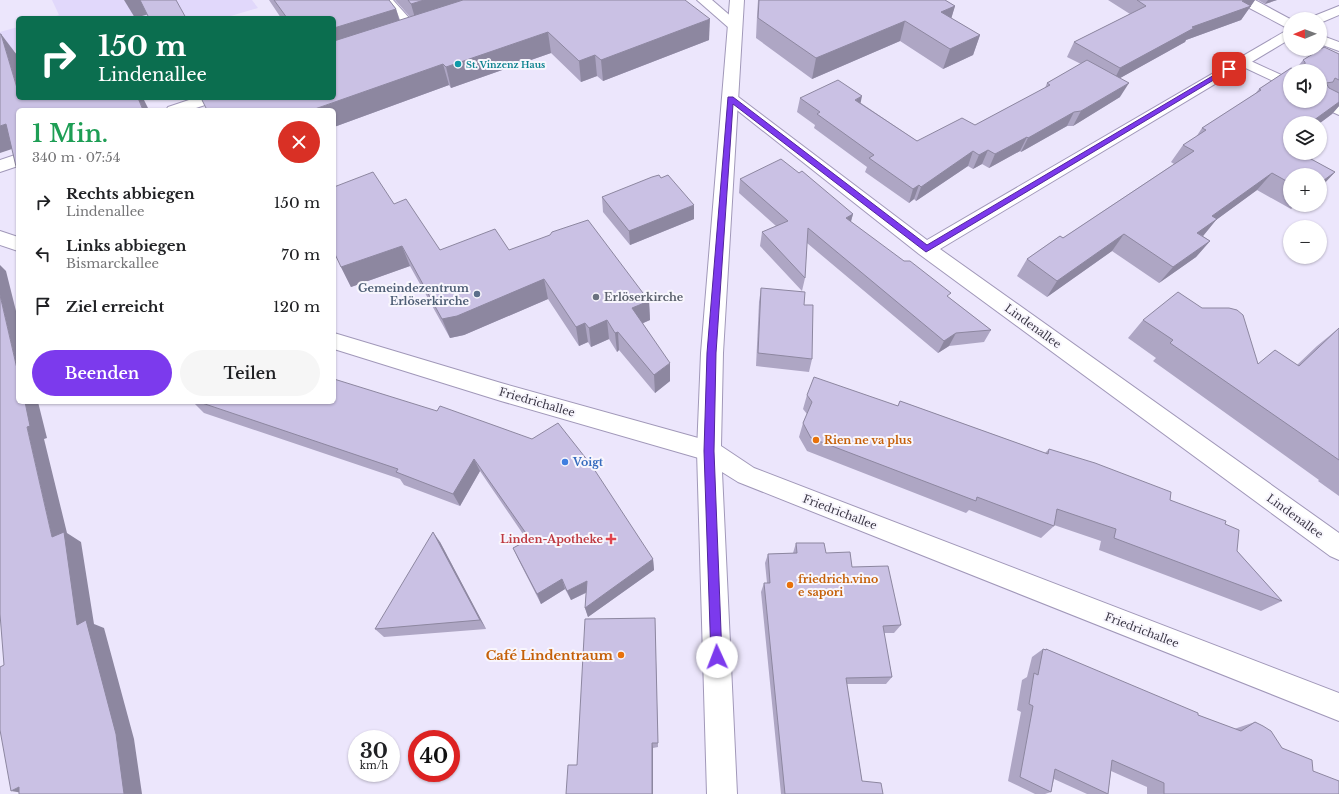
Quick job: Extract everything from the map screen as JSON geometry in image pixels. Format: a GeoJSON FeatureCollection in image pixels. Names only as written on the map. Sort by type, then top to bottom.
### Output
{"type":"FeatureCollection","features":[{"type":"Feature","properties":{"kind":"street"},"geometry":{"type":"LineString","coordinates":[[704,0],[734,25]]}},
{"type":"Feature","properties":{"kind":"street"},"geometry":{"type":"LineString","coordinates":[[722,794],[709,451],[712,353],[734,25],[737,0]]}},
{"type":"Feature","properties":{"kind":"street"},"geometry":{"type":"LineString","coordinates":[[1245,0],[1283,21]]}},
{"type":"Feature","properties":{"kind":"street"},"geometry":{"type":"LineString","coordinates":[[1327,15],[1339,10]]}},
{"type":"Feature","properties":{"kind":"street"},"geometry":{"type":"LineString","coordinates":[[399,37],[428,27]]}},
{"type":"Feature","properties":{"kind":"street"},"geometry":{"type":"LineString","coordinates":[[926,249],[1283,37]]}},
{"type":"Feature","properties":{"kind":"street"},"geometry":{"type":"LineString","coordinates":[[1327,42],[1339,48]]}},
{"type":"Feature","properties":{"kind":"street","name":"Lindenallee"},"geometry":{"type":"LineString","coordinates":[[730,99],[926,249],[1339,548]]}},
{"type":"Feature","properties":{"kind":"street"},"geometry":{"type":"LineString","coordinates":[[180,108],[204,100]]}},
{"type":"Feature","properties":{"kind":"street"},"geometry":{"type":"LineString","coordinates":[[0,166],[16,161]]}},
{"type":"Feature","properties":{"kind":"street"},"geometry":{"type":"LineString","coordinates":[[0,238],[16,243]]}},
{"type":"Feature","properties":{"kind":"street","name":"Friedrichallee"},"geometry":{"type":"LineString","coordinates":[[336,341],[501,392],[709,451],[746,475],[1339,707]]}},
{"type":"Feature","properties":{"kind":"lane"},"geometry":{"type":"LineString","coordinates":[[386,0],[414,32]]}},
{"type":"Feature","properties":{"kind":"lane"},"geometry":{"type":"LineString","coordinates":[[1242,61],[1283,82]]}},
{"type":"Feature","properties":{"kind":"lane"},"geometry":{"type":"LineString","coordinates":[[1327,105],[1339,111]]}},
{"type":"Feature","properties":{"kind":"shaded area"},"geometry":{"type":"Polygon","coordinates":[[[52,0],[252,0],[258,8],[231,16],[56,16],[59,15],[52,0]]]}},
{"type":"Feature","properties":{"kind":"shaded area"},"geometry":{"type":"Polygon","coordinates":[[[16,28],[16,51],[0,55],[0,32],[16,28]]]}},
{"type":"Feature","properties":{"kind":"building"},"geometry":{"type":"Polygon","coordinates":[[[140,0],[176,0],[185,16],[148,16],[140,0]]]}},
{"type":"Feature","properties":{"kind":"building"},"geometry":{"type":"Polygon","coordinates":[[[274,0],[389,0],[396,9],[336,27],[336,16],[286,16],[274,0]]]}},
{"type":"Feature","properties":{"kind":"building"},"geometry":{"type":"Polygon","coordinates":[[[408,0],[424,0],[411,4],[408,0]]]}},
{"type":"Feature","properties":{"kind":"building"},"geometry":{"type":"Polygon","coordinates":[[[463,0],[685,0],[710,19],[601,60],[595,55],[579,61],[548,32],[446,67],[443,64],[318,108],[206,108],[202,100],[336,100],[336,40],[463,0]]]}},
{"type":"Feature","properties":{"kind":"building"},"geometry":{"type":"Polygon","coordinates":[[[759,0],[945,0],[955,6],[941,12],[980,35],[950,49],[905,21],[816,58],[758,18],[759,0]]]}},
{"type":"Feature","properties":{"kind":"building"},"geometry":{"type":"Polygon","coordinates":[[[1137,0],[1245,0],[1242,1],[1251,6],[1192,27],[1194,28],[1120,68],[1074,42],[1146,6],[1137,0]]]}},
{"type":"Feature","properties":{"kind":"building"},"geometry":{"type":"Polygon","coordinates":[[[0,34],[16,85],[16,100],[139,100],[142,108],[16,108],[16,166],[6,124],[0,126],[0,34]]]}},
{"type":"Feature","properties":{"kind":"building"},"geometry":{"type":"Polygon","coordinates":[[[1327,48],[1339,54],[1339,80],[1335,78],[1333,82],[1327,83],[1327,64],[1305,64],[1303,60],[1309,56],[1327,56],[1327,48]]]}},
{"type":"Feature","properties":{"kind":"building"},"geometry":{"type":"Polygon","coordinates":[[[1087,60],[1129,83],[1081,111],[1074,112],[1028,138],[1027,137],[995,154],[988,150],[979,155],[973,151],[921,187],[919,185],[913,189],[869,158],[874,155],[817,114],[820,112],[800,98],[838,80],[862,96],[855,100],[917,141],[962,118],[975,125],[1050,85],[1047,83],[1087,60]]]}},
{"type":"Feature","properties":{"kind":"building"},"geometry":{"type":"Polygon","coordinates":[[[1283,73],[1283,108],[1327,108],[1327,85],[1329,88],[1339,93],[1339,102],[1320,116],[1283,116],[1283,160],[1313,160],[1335,172],[1327,178],[1327,168],[1283,168],[1283,179],[1272,173],[1212,216],[1217,219],[1197,233],[1210,241],[1173,267],[1124,234],[1057,281],[1027,259],[1060,236],[1063,238],[1194,151],[1183,145],[1206,130],[1202,128],[1261,90],[1259,89],[1283,73]]]}},
{"type":"Feature","properties":{"kind":"building"},"geometry":{"type":"Polygon","coordinates":[[[781,159],[799,173],[802,171],[853,214],[846,218],[904,261],[910,261],[951,293],[947,296],[991,330],[956,333],[944,341],[808,228],[805,278],[762,232],[788,221],[740,179],[781,159]]]}},
{"type":"Feature","properties":{"kind":"building"},"geometry":{"type":"Polygon","coordinates":[[[373,172],[394,204],[406,199],[440,250],[495,229],[509,250],[550,235],[552,232],[588,220],[649,301],[632,308],[670,363],[654,375],[618,332],[615,333],[607,320],[589,328],[585,323],[576,327],[544,279],[457,316],[442,319],[402,246],[341,267],[336,256],[336,186],[373,172]]]}},
{"type":"Feature","properties":{"kind":"building"},"geometry":{"type":"Polygon","coordinates":[[[659,175],[661,178],[668,175],[694,205],[629,231],[602,197],[659,175]]]}},
{"type":"Feature","properties":{"kind":"building"},"geometry":{"type":"Polygon","coordinates":[[[761,288],[805,292],[804,305],[813,305],[812,359],[758,353],[761,288]]]}},
{"type":"Feature","properties":{"kind":"building"},"geometry":{"type":"Polygon","coordinates":[[[1178,292],[1202,308],[1229,308],[1237,310],[1243,315],[1258,364],[1275,350],[1299,366],[1339,328],[1339,460],[1170,343],[1173,340],[1143,320],[1178,292]]]}},
{"type":"Feature","properties":{"kind":"building"},"geometry":{"type":"Polygon","coordinates":[[[0,295],[16,364],[16,404],[25,404],[30,426],[27,427],[52,537],[64,532],[77,625],[86,620],[116,734],[124,794],[19,794],[19,787],[11,791],[0,730],[0,667],[4,665],[0,614],[0,295]]]}},
{"type":"Feature","properties":{"kind":"building"},"geometry":{"type":"Polygon","coordinates":[[[814,377],[898,406],[900,401],[1048,454],[1049,449],[1095,463],[1171,492],[1170,500],[1226,521],[1225,524],[1239,530],[1237,551],[1282,601],[1114,538],[1116,529],[1057,509],[1054,526],[977,497],[976,501],[811,438],[803,423],[812,402],[807,395],[814,377]]]}},
{"type":"Feature","properties":{"kind":"building"},"geometry":{"type":"Polygon","coordinates":[[[336,380],[437,411],[440,406],[532,439],[558,423],[592,466],[653,559],[585,608],[587,581],[567,591],[562,579],[537,594],[513,548],[530,539],[474,459],[453,494],[396,472],[398,469],[205,404],[336,404],[336,380]]]}},
{"type":"Feature","properties":{"kind":"building"},"geometry":{"type":"Polygon","coordinates":[[[433,532],[480,620],[375,629],[433,532]]]}},
{"type":"Feature","properties":{"kind":"building"},"geometry":{"type":"Polygon","coordinates":[[[796,543],[824,543],[826,553],[850,552],[852,567],[888,566],[901,625],[883,626],[892,677],[846,678],[862,781],[881,783],[883,794],[785,794],[764,583],[770,583],[768,554],[797,553],[796,543]]]}},
{"type":"Feature","properties":{"kind":"building"},"geometry":{"type":"Polygon","coordinates":[[[655,618],[658,743],[652,743],[652,794],[566,794],[568,765],[577,765],[585,619],[655,618]]]}},
{"type":"Feature","properties":{"kind":"building"},"geometry":{"type":"Polygon","coordinates":[[[1043,649],[1198,713],[1198,715],[1241,731],[1255,722],[1271,731],[1282,748],[1312,760],[1313,771],[1339,781],[1339,794],[1164,794],[1164,783],[1112,760],[1108,794],[1055,769],[1051,792],[1020,777],[1033,706],[1029,704],[1034,673],[1038,675],[1043,649]]]}},
{"type":"Feature","properties":{"kind":"place","name":"St. Vinzenz Haus"},"geometry":{"type":"Point","coordinates":[458,64]}},
{"type":"Feature","properties":{"kind":"place","name":"Gemeindezentrum Erlöserkirche"},"geometry":{"type":"Point","coordinates":[477,294]}},
{"type":"Feature","properties":{"kind":"place","name":"Erlöserkirche"},"geometry":{"type":"Point","coordinates":[596,297]}},
{"type":"Feature","properties":{"kind":"place","name":"Rien ne va plus"},"geometry":{"type":"Point","coordinates":[816,440]}},
{"type":"Feature","properties":{"kind":"place","name":"Voigt"},"geometry":{"type":"Point","coordinates":[565,462]}},
{"type":"Feature","properties":{"kind":"place","name":"Linden-Apotheke"},"geometry":{"type":"Point","coordinates":[611,539]}},
{"type":"Feature","properties":{"kind":"place","name":"friedrich.vino e sapori"},"geometry":{"type":"Point","coordinates":[790,585]}},
{"type":"Feature","properties":{"kind":"place","name":"Café Lindentraum"},"geometry":{"type":"Point","coordinates":[621,655]}},
{"type":"Feature","properties":{"kind":"route"},"geometry":{"type":"LineString","coordinates":[[717,657],[709,451],[712,353],[730,99],[926,249],[1229,69]]}}]}
